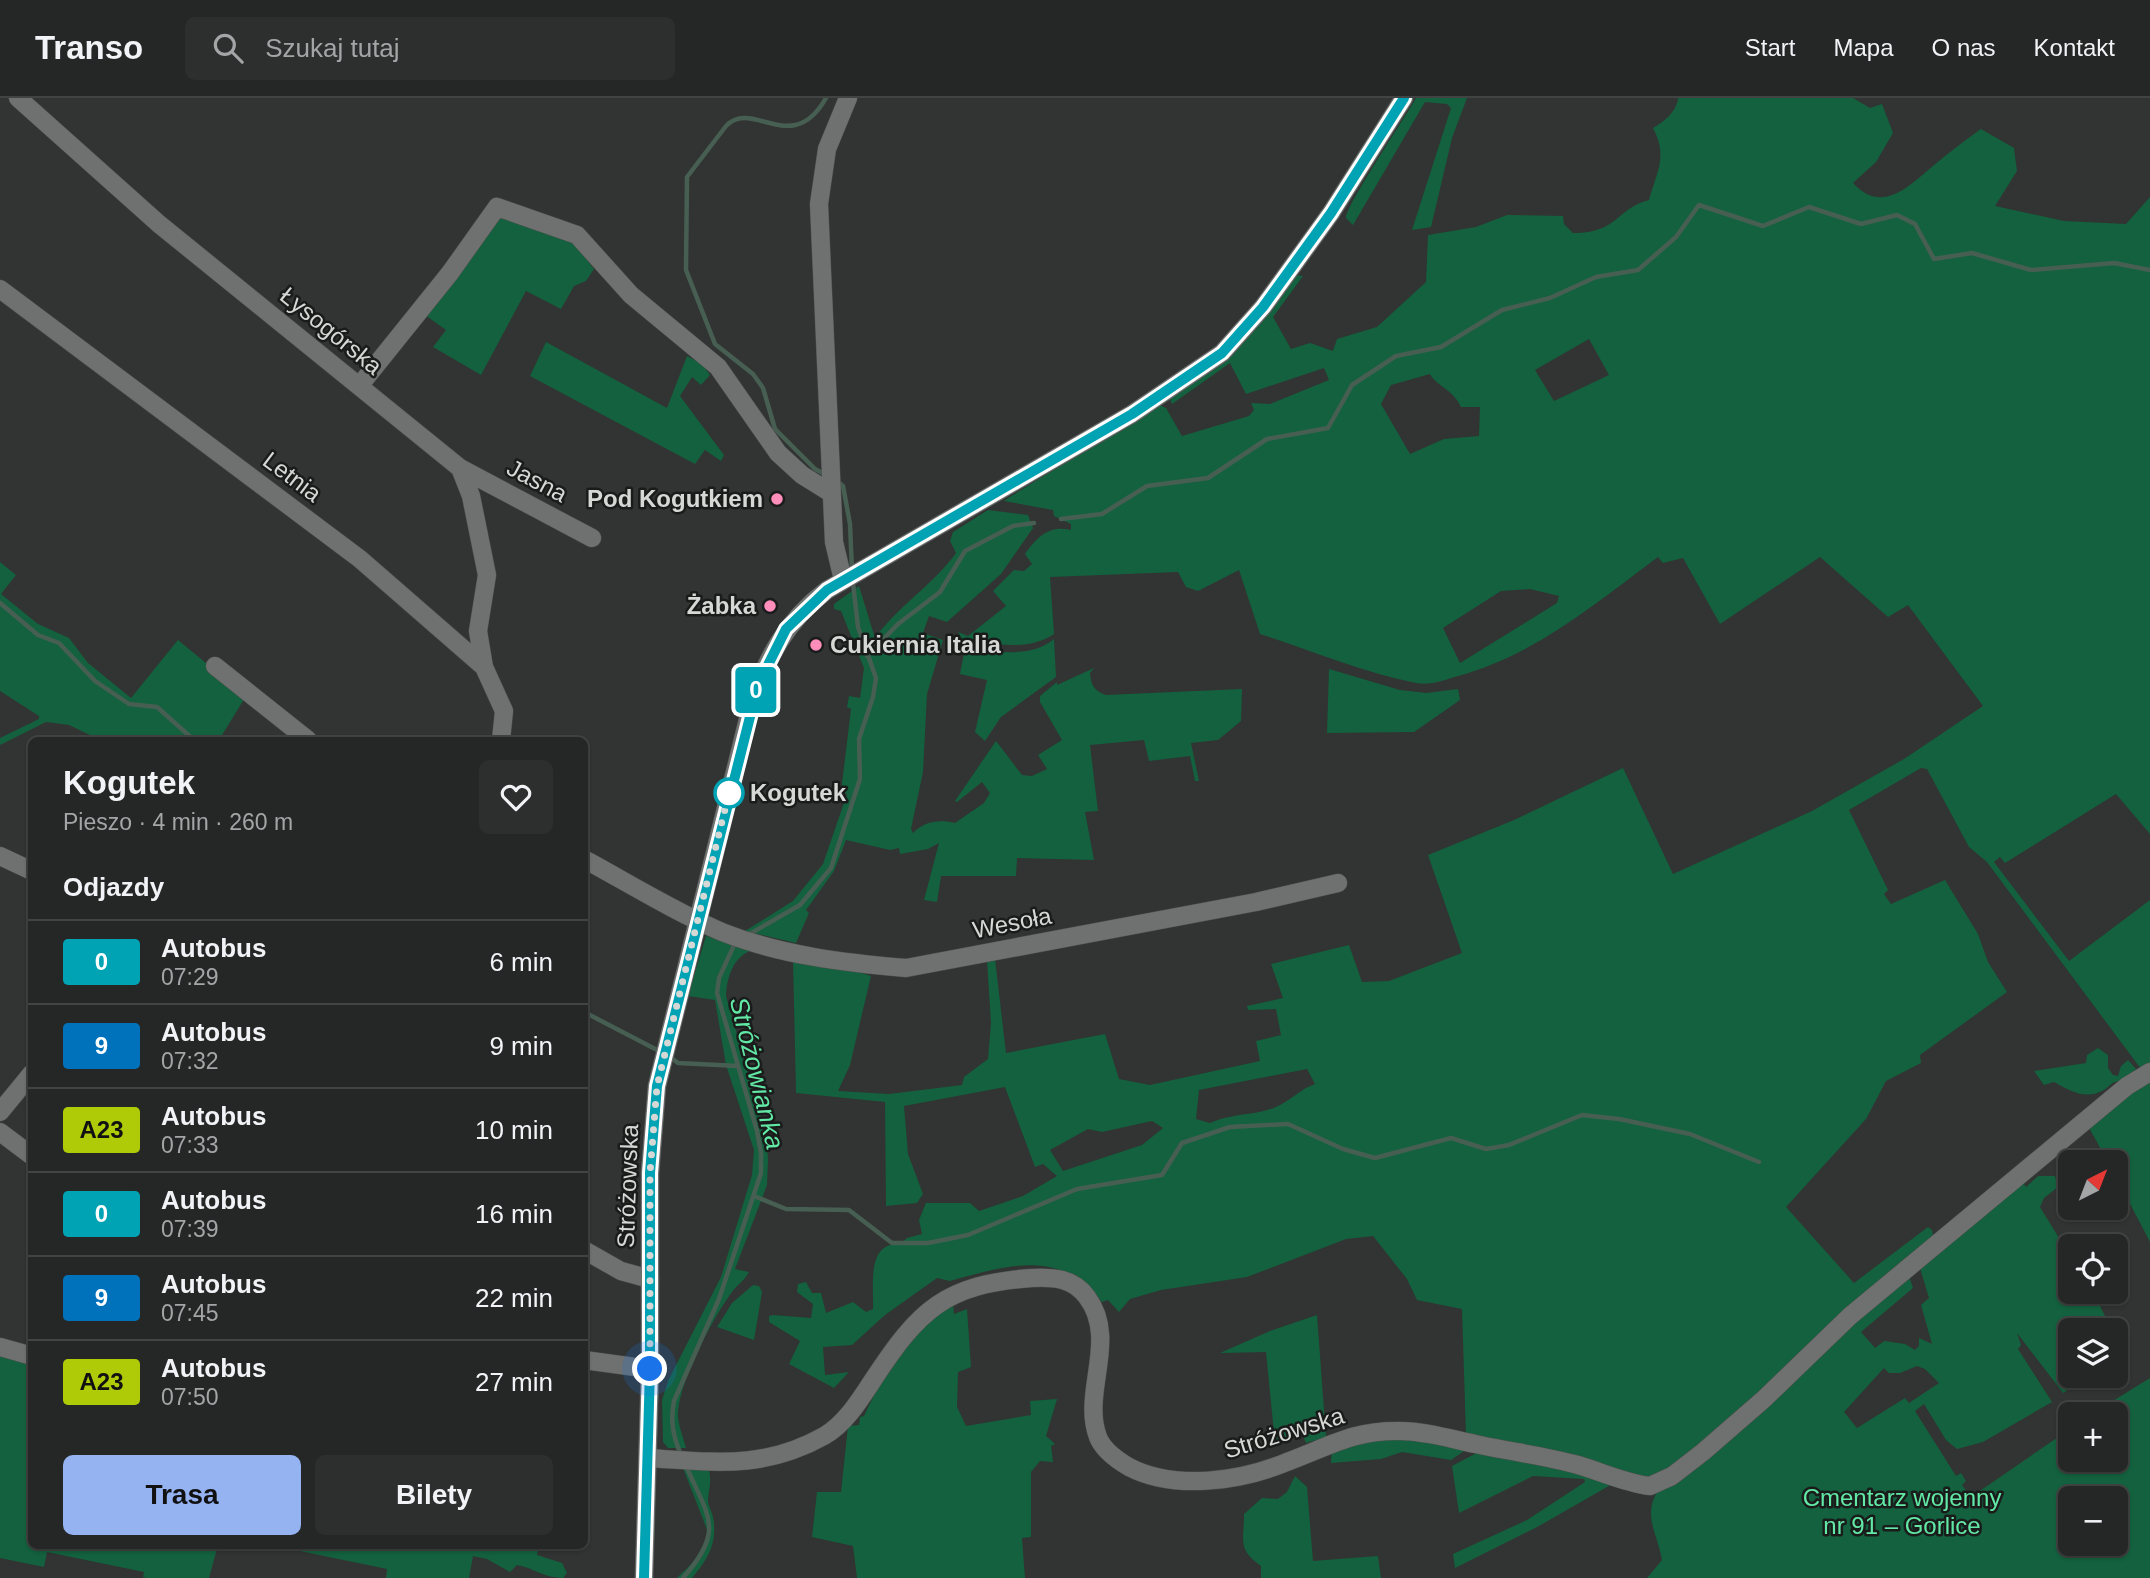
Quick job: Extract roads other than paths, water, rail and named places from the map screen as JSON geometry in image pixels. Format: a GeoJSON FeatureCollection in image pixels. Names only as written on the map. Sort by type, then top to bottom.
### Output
{"type":"FeatureCollection","features":[{"type":"Feature","properties":{"kind":"street","name":"Łysogórska"},"geometry":{"type":"LineString","coordinates":[[18,98],[159,224],[460,468]]}},
{"type":"Feature","properties":{"kind":"street"},"geometry":{"type":"LineString","coordinates":[[844,579],[836,560],[830,480],[819,204],[827,149],[848,98]]}},
{"type":"Feature","properties":{"kind":"street","name":"Stróżowska"},"geometry":{"type":"LineString","coordinates":[[644,1578],[650,1369],[650,1173],[657,1086],[751,707],[766,663],[786,629],[816,598],[844,579],[1155,400],[1222,353],[1263,307],[1331,213],[1405,98]]}},
{"type":"Feature","properties":{"kind":"street"},"geometry":{"type":"LineString","coordinates":[[360,385],[450,273],[497,207],[577,234],[631,295],[718,367],[778,453],[802,475],[830,480]]}},
{"type":"Feature","properties":{"kind":"street","name":"Letnia"},"geometry":{"type":"LineString","coordinates":[[0,289],[360,559],[484,667],[504,711],[501,737]]}},
{"type":"Feature","properties":{"kind":"street"},"geometry":{"type":"LineString","coordinates":[[460,468],[471,496],[487,575],[478,631],[484,667]]}},
{"type":"Feature","properties":{"kind":"street","name":"Jasna"},"geometry":{"type":"LineString","coordinates":[[460,468],[592,538]]}},
{"type":"Feature","properties":{"kind":"street"},"geometry":{"type":"LineString","coordinates":[[215,666],[304,737]]}},
{"type":"Feature","properties":{"kind":"street"},"geometry":{"type":"LineString","coordinates":[[0,856],[28,869]]}},
{"type":"Feature","properties":{"kind":"street"},"geometry":{"type":"LineString","coordinates":[[588,861],[697,920]]}},
{"type":"Feature","properties":{"kind":"street","name":"Wesoła"},"geometry":{"type":"LineString","coordinates":[[697,920],[724,933],[764,946],[851,963],[906,968],[1256,902],[1338,883]]}},
{"type":"Feature","properties":{"kind":"street","name":"Stróżowska"},"geometry":{"type":"LineString","coordinates":[[648,1458],[742,1463],[771,1458],[824,1435],[842,1422],[903,1334],[925,1311],[948,1297],[976,1287],[1058,1277],[1084,1293],[1094,1307],[1102,1345],[1095,1402],[1096,1430],[1106,1450],[1131,1468],[1161,1478],[1229,1478],[1284,1464],[1335,1440],[1401,1431],[1578,1465],[1650,1486],[1672,1476],[1703,1452],[1764,1399],[1850,1316],[2127,1086],[2150,1072]]}},
{"type":"Feature","properties":{"kind":"street"},"geometry":{"type":"LineString","coordinates":[[0,1112],[28,1078]]}},
{"type":"Feature","properties":{"kind":"street"},"geometry":{"type":"LineString","coordinates":[[0,1132],[28,1153]]}},
{"type":"Feature","properties":{"kind":"street"},"geometry":{"type":"LineString","coordinates":[[588,1252],[621,1271],[650,1279]]}},
{"type":"Feature","properties":{"kind":"street"},"geometry":{"type":"LineString","coordinates":[[0,1347],[28,1355]]}},
{"type":"Feature","properties":{"kind":"street"},"geometry":{"type":"LineString","coordinates":[[588,1361],[650,1369]]}},
{"type":"Feature","properties":{"kind":"waterway","name":"Stróżowianka"},"geometry":{"type":"LineString","coordinates":[[826,98],[813,115],[800,124],[787,126],[748,118],[737,119],[726,126],[687,177],[686,270],[715,344],[753,374],[763,388],[775,429],[815,469],[826,475]]}},
{"type":"Feature","properties":{"kind":"waterway"},"geometry":{"type":"LineString","coordinates":[[1061,519],[1102,514],[1147,486],[1208,478],[1267,439],[1328,428],[1352,385],[1396,356],[1441,347],[1502,310],[1550,298],[1596,277],[1638,270],[1676,237],[1699,205],[1763,226],[1809,207],[1861,224],[1897,215],[1915,224],[1934,259],[1972,253],[2031,270],[2114,263],[2150,270]]}},
{"type":"Feature","properties":{"kind":"waterway","name":"Stróżowianka"},"geometry":{"type":"LineString","coordinates":[[837,481],[843,486],[850,524],[852,570]]}},
{"type":"Feature","properties":{"kind":"waterway"},"geometry":{"type":"LineString","coordinates":[[867,656],[898,624],[940,592],[965,551],[1013,526],[1034,523]]}},
{"type":"Feature","properties":{"kind":"waterway","name":"Stróżowianka"},"geometry":{"type":"LineString","coordinates":[[748,935],[800,905],[831,868],[860,779],[859,739],[873,697],[876,678],[858,627],[853,583]]}},
{"type":"Feature","properties":{"kind":"waterway"},"geometry":{"type":"LineString","coordinates":[[0,603],[38,635],[59,643],[95,681],[129,704],[157,707],[191,737]]}},
{"type":"Feature","properties":{"kind":"waterway","name":"Stróżowianka"},"geometry":{"type":"LineString","coordinates":[[681,1455],[673,1428],[674,1401],[719,1299],[761,1173],[757,1131],[717,993],[719,978],[735,943]]}},
{"type":"Feature","properties":{"kind":"waterway"},"geometry":{"type":"LineString","coordinates":[[588,1014],[661,1052]]}},
{"type":"Feature","properties":{"kind":"waterway"},"geometry":{"type":"LineString","coordinates":[[669,1056],[678,1063],[738,1066]]}},
{"type":"Feature","properties":{"kind":"waterway"},"geometry":{"type":"LineString","coordinates":[[754,1196],[786,1209],[849,1210],[892,1243],[928,1243],[968,1235],[1077,1189],[1162,1175],[1182,1143],[1230,1127],[1288,1124],[1343,1149],[1375,1158],[1451,1138],[1486,1149],[1509,1145],[1582,1115],[1619,1119],[1690,1134],[1759,1162]]}},
{"type":"Feature","properties":{"kind":"waterway","name":"Stróżowianka"},"geometry":{"type":"LineString","coordinates":[[683,1578],[704,1548],[709,1524],[686,1466]]}},
{"type":"Feature","properties":{"kind":"place","name":"Pod Kogutkiem"},"geometry":{"type":"Point","coordinates":[777,499]}},
{"type":"Feature","properties":{"kind":"place","name":"Żabka"},"geometry":{"type":"Point","coordinates":[770,606]}},
{"type":"Feature","properties":{"kind":"place","name":"Cukiernia Italia"},"geometry":{"type":"Point","coordinates":[816,645]}},
{"type":"Feature","properties":{"kind":"place","name":"Kogutek"},"geometry":{"type":"Point","coordinates":[729,793]}},
{"type":"Feature","properties":{"kind":"park label","name":"Cmentarz wojenny nr 91 – Gorlice"},"geometry":{"type":"Point","coordinates":[1902,1512]}}]}
